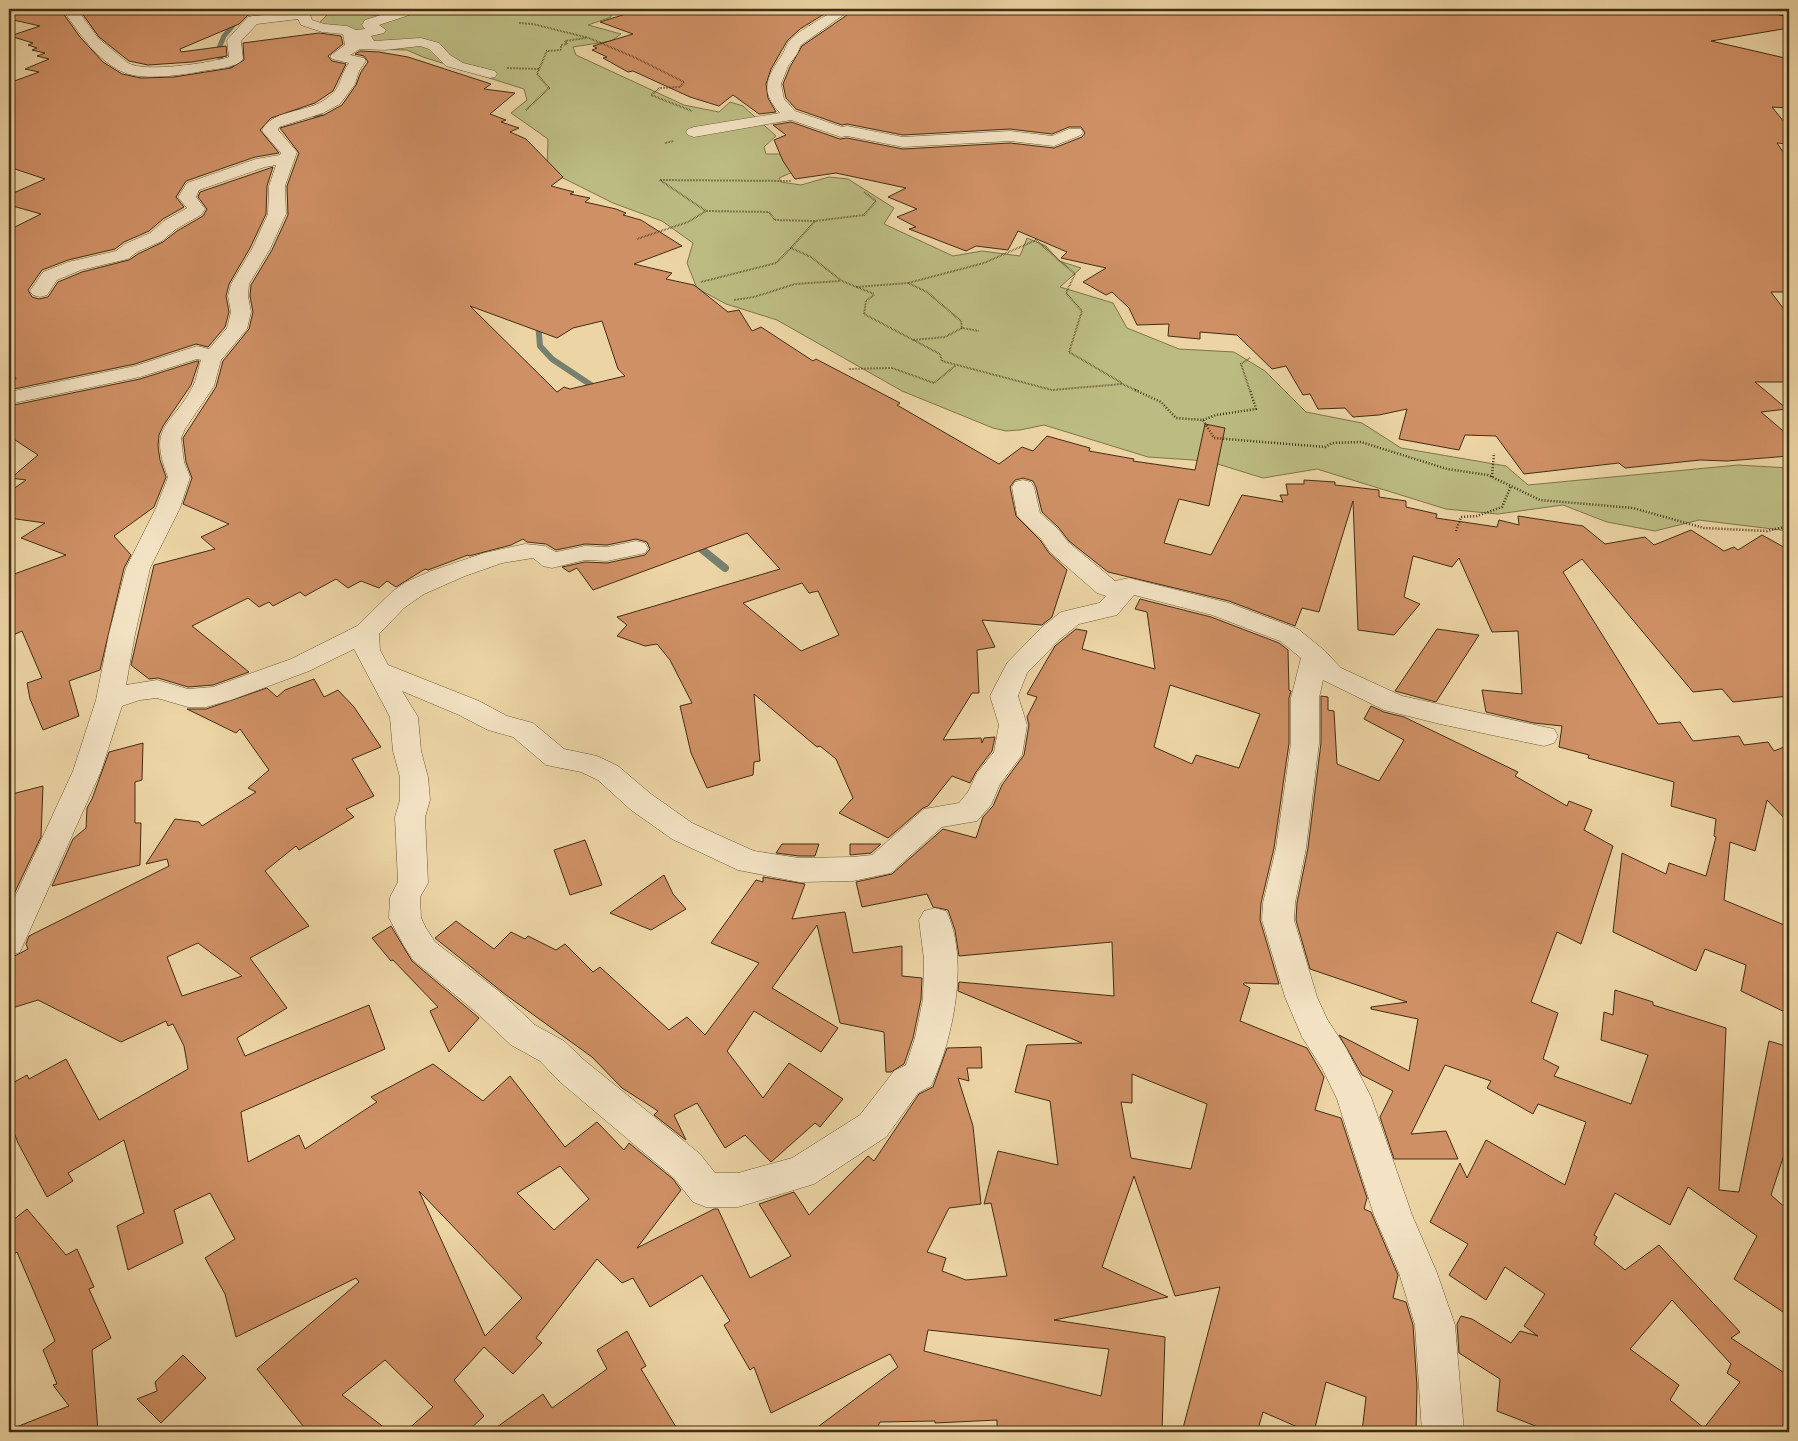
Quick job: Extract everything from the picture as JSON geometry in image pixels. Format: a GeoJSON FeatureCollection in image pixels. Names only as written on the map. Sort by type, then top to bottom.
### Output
{"type":"FeatureCollection","features":[{"type":"Feature","properties":{"kind":"street"},"geometry":{"type":"LineString","coordinates":[[69,9],[96,44],[128,70],[166,70],[226,64],[236,59],[234,40],[253,20],[299,14],[304,16],[306,22],[316,26],[347,30],[350,32],[351,44],[384,46],[421,42],[434,46],[442,58],[459,66],[490,74]]}},
{"type":"Feature","properties":{"kind":"street"},"geometry":{"type":"LineString","coordinates":[[9,943],[42,873],[86,771],[110,700],[122,634],[138,568],[168,508],[179,477],[173,462],[170,438],[204,386],[211,359],[237,329],[241,312],[238,296],[240,284],[261,249],[277,214],[277,186],[289,152],[270,131],[272,125],[278,121],[323,109],[333,103],[349,84],[350,70],[359,61],[337,56],[367,41],[367,39],[354,35],[379,30],[369,25],[370,23],[413,9]]}},
{"type":"Feature","properties":{"kind":"street"},"geometry":{"type":"LineString","coordinates":[[837,9],[839,13],[836,16],[796,42],[790,54],[781,65],[774,84],[774,95],[777,101],[790,114],[841,132],[847,131],[904,142],[1010,136],[1054,141],[1075,132]]}},
{"type":"Feature","properties":{"kind":"street"},"geometry":{"type":"LineString","coordinates":[[694,132],[784,117],[790,114]]}},
{"type":"Feature","properties":{"kind":"street"},"geometry":{"type":"LineString","coordinates":[[40,290],[50,276],[75,266],[122,255],[131,248],[156,238],[170,225],[195,211],[196,209],[187,197],[193,186],[251,166],[273,160],[286,159]]}},
{"type":"Feature","properties":{"kind":"street"},"geometry":{"type":"LineString","coordinates":[[9,398],[140,371],[197,352],[207,355],[211,359]]}},
{"type":"Feature","properties":{"kind":"street"},"geometry":{"type":"LineString","coordinates":[[1023,487],[1029,515],[1050,534],[1059,547],[1106,588],[1113,590],[1129,586],[1220,609],[1289,635],[1316,656],[1332,674],[1394,703],[1544,736]]}},
{"type":"Feature","properties":{"kind":"street"},"geometry":{"type":"LineString","coordinates":[[110,700],[138,691],[157,689],[188,698],[206,698],[221,694],[300,665],[366,632],[388,608],[414,588],[514,552],[537,551],[552,561],[585,552],[607,554],[636,548]]}},
{"type":"Feature","properties":{"kind":"street"},"geometry":{"type":"LineString","coordinates":[[379,672],[469,708],[498,723],[523,730],[556,758],[587,763],[608,773],[641,802],[682,831],[749,862],[799,870],[853,869],[880,865],[934,817],[967,813],[981,797],[987,780],[1008,755],[1013,725],[1004,696],[1016,669],[1051,633],[1070,618],[1108,609],[1129,586]]}},
{"type":"Feature","properties":{"kind":"street"},"geometry":{"type":"LineString","coordinates":[[366,632],[367,650],[404,717],[407,751],[414,777],[415,800],[410,817],[413,882],[405,897],[405,918],[415,937],[424,951],[489,1003],[522,1035],[552,1051],[572,1071],[687,1166],[706,1190],[738,1190],[801,1172],[873,1126],[906,1082],[918,1075],[933,1034],[941,996],[940,940],[935,920]]}},
{"type":"Feature","properties":{"kind":"street"},"geometry":{"type":"LineString","coordinates":[[1316,656],[1305,698],[1305,744],[1290,848],[1279,903],[1278,920],[1301,997],[1314,1027],[1334,1058],[1354,1097],[1393,1215],[1418,1273],[1434,1325],[1443,1432]]}},
{"type":"Feature","properties":{"kind":"path"},"geometry":{"type":"LineString","coordinates":[[519,23],[533,24],[559,32],[590,38],[684,82],[680,86],[660,88],[651,95],[667,101],[680,109],[707,114],[712,118],[688,138],[665,143]]}},
{"type":"Feature","properties":{"kind":"path"},"geometry":{"type":"LineString","coordinates":[[526,110],[549,88],[537,74],[547,51],[561,50],[561,45],[568,44],[565,41],[590,38]]}},
{"type":"Feature","properties":{"kind":"path"},"geometry":{"type":"LineString","coordinates":[[706,211],[660,180],[792,181]]}},
{"type":"Feature","properties":{"kind":"path"},"geometry":{"type":"LineString","coordinates":[[637,239],[688,222],[706,211],[769,212],[776,220],[815,221],[864,215],[876,201],[864,192]]}},
{"type":"Feature","properties":{"kind":"path"},"geometry":{"type":"LineString","coordinates":[[701,282],[776,263],[815,221]]}},
{"type":"Feature","properties":{"kind":"path"},"geometry":{"type":"LineString","coordinates":[[856,287],[908,283],[984,263],[1036,240],[1075,274],[1066,293],[1082,311],[1069,352],[1122,384],[1161,402],[1176,418],[1203,420],[1216,415],[1256,409],[1241,364],[1250,358]]}},
{"type":"Feature","properties":{"kind":"path"},"geometry":{"type":"LineString","coordinates":[[791,248],[811,258],[842,281],[874,294],[866,301],[864,314],[940,354],[942,361],[955,366],[1052,390],[1122,384]]}},
{"type":"Feature","properties":{"kind":"path"},"geometry":{"type":"LineString","coordinates":[[734,300],[754,297],[795,284],[842,281]]}},
{"type":"Feature","properties":{"kind":"path"},"geometry":{"type":"LineString","coordinates":[[908,283],[927,292],[961,321],[962,328]]}},
{"type":"Feature","properties":{"kind":"path"},"geometry":{"type":"LineString","coordinates":[[913,340],[945,337],[962,328],[979,331]]}},
{"type":"Feature","properties":{"kind":"path"},"geometry":{"type":"LineString","coordinates":[[850,369],[892,368],[934,383],[955,366]]}},
{"type":"Feature","properties":{"kind":"path"},"geometry":{"type":"LineString","coordinates":[[1203,420],[1214,438],[1325,447],[1332,443],[1361,442],[1447,468],[1492,478],[1540,500],[1633,508],[1704,528],[1767,531],[1789,526]]}},
{"type":"Feature","properties":{"kind":"path"},"geometry":{"type":"LineString","coordinates":[[1492,478],[1494,453]]}},
{"type":"Feature","properties":{"kind":"path"},"geometry":{"type":"LineString","coordinates":[[1456,532],[1461,517],[1477,516],[1502,507],[1511,486]]}},
{"type":"Feature","properties":{"kind":"green space"},"geometry":{"type":"Polygon","coordinates":[[[565,8],[585,8],[612,11],[611,17],[588,25],[621,34],[611,41],[573,47],[576,55],[684,105],[719,112],[730,102],[743,106],[776,136],[764,147],[766,154],[796,154],[804,167],[779,178],[781,182],[801,185],[829,177],[848,179],[894,208],[884,224],[953,256],[982,251],[1020,256],[1027,238],[1046,246],[1059,261],[1081,268],[1060,287],[1113,303],[1127,328],[1179,349],[1234,352],[1265,371],[1306,412],[1362,423],[1401,448],[1506,466],[1528,485],[1738,465],[1789,468],[1789,531],[1699,520],[1655,531],[1607,522],[1563,505],[1498,514],[1446,509],[1317,469],[1263,478],[1208,461],[1148,457],[1044,425],[1006,431],[993,428],[902,391],[777,320],[726,304],[702,291],[696,286],[687,263],[693,243],[662,221],[613,203],[547,170],[548,139],[511,113],[527,100],[524,89],[423,57],[407,50],[372,49],[344,41],[355,31],[351,28],[313,29],[329,13],[397,17],[409,9],[527,9],[539,13],[565,8]]]}},
{"type":"Feature","properties":{"kind":"building"},"geometry":{"type":"Polygon","coordinates":[[[9,9],[60,9],[80,37],[103,62],[122,74],[141,78],[174,77],[231,68],[244,60],[243,43],[319,33],[341,36],[343,44],[328,56],[332,61],[346,64],[333,91],[315,103],[271,118],[260,130],[279,153],[255,157],[186,181],[176,197],[184,207],[163,219],[149,231],[124,242],[115,249],[68,260],[42,270],[28,290],[32,297],[39,299],[48,297],[58,282],[82,272],[129,260],[163,242],[177,231],[203,216],[207,209],[198,197],[200,192],[273,167],[267,186],[266,214],[250,248],[229,284],[226,296],[229,312],[225,327],[208,347],[196,344],[135,364],[9,390],[9,381],[16,379],[9,363],[9,230],[41,214],[9,205],[9,195],[45,179],[9,167],[9,83],[39,72],[25,69],[49,59],[37,56],[45,53],[32,50],[37,48],[28,45],[33,43],[10,36],[40,26],[9,19],[9,9]]]}},
{"type":"Feature","properties":{"kind":"building"},"geometry":{"type":"Polygon","coordinates":[[[79,9],[275,9],[265,13],[248,15],[239,24],[180,49],[181,52],[226,46],[227,56],[192,62],[148,65],[129,61],[99,37],[79,9]]]}},
{"type":"Feature","properties":{"kind":"building"},"geometry":{"type":"Polygon","coordinates":[[[642,9],[828,9],[829,11],[800,29],[787,41],[771,69],[766,84],[768,98],[776,112],[759,114],[733,95],[719,106],[690,97],[633,71],[628,72],[603,58],[607,57],[592,50],[597,48],[593,46],[633,34],[600,22],[642,9]]]}},
{"type":"Feature","properties":{"kind":"building"},"geometry":{"type":"Polygon","coordinates":[[[846,9],[1240,9],[1274,11],[1274,9],[1738,9],[1751,11],[1752,9],[1780,9],[1779,15],[1789,17],[1789,28],[1711,41],[1785,58],[1789,64],[1789,108],[1772,107],[1789,128],[1789,144],[1777,143],[1789,161],[1789,211],[1784,212],[1789,218],[1789,292],[1771,292],[1789,316],[1789,382],[1755,382],[1787,409],[1761,412],[1789,436],[1789,456],[1727,461],[1700,460],[1625,468],[1619,463],[1524,474],[1496,436],[1465,435],[1459,450],[1399,439],[1407,409],[1379,415],[1353,417],[1345,408],[1318,409],[1310,394],[1303,395],[1286,366],[1272,369],[1237,335],[1200,332],[1200,339],[1168,336],[1169,324],[1137,325],[1129,308],[1112,292],[1106,295],[1083,282],[1106,268],[1061,258],[1067,252],[1018,231],[1008,250],[976,246],[966,251],[909,229],[916,227],[897,217],[917,209],[888,197],[906,188],[836,173],[795,179],[783,161],[774,140],[786,135],[773,125],[791,122],[840,139],[847,138],[903,149],[1010,143],[1054,148],[1082,137],[1085,133],[1081,127],[1069,127],[1052,134],[1010,129],[903,135],[847,124],[842,125],[796,109],[786,98],[783,84],[790,67],[802,46],[847,15],[846,9]]]}},
{"type":"Feature","properties":{"kind":"building"},"geometry":{"type":"Polygon","coordinates":[[[360,51],[379,52],[408,57],[491,84],[484,89],[515,93],[490,114],[506,120],[501,122],[519,128],[510,132],[526,139],[563,177],[551,186],[574,192],[570,194],[590,198],[585,202],[626,213],[623,215],[641,220],[682,246],[634,264],[672,273],[666,279],[694,285],[728,312],[739,310],[752,331],[761,327],[813,361],[816,359],[900,403],[897,405],[999,464],[1022,447],[1033,451],[1047,436],[1090,448],[1089,451],[1134,459],[1133,461],[1195,470],[1205,424],[1225,428],[1209,506],[1179,499],[1164,543],[1211,555],[1242,495],[1283,502],[1280,495],[1288,495],[1286,484],[1304,484],[1304,480],[1335,482],[1335,485],[1379,490],[1379,497],[1406,501],[1406,507],[1437,514],[1436,518],[1497,527],[1499,520],[1519,525],[1518,516],[1583,526],[1605,544],[1645,537],[1654,545],[1691,530],[1724,551],[1734,547],[1738,550],[1762,535],[1789,550],[1789,696],[1733,702],[1722,689],[1693,692],[1582,559],[1563,572],[1658,724],[1680,722],[1693,741],[1739,736],[1744,745],[1768,742],[1774,751],[1789,745],[1789,823],[1767,800],[1755,851],[1730,842],[1724,900],[1789,927],[1789,1014],[1741,991],[1746,965],[1705,949],[1696,971],[1613,932],[1622,853],[1666,874],[1669,863],[1706,876],[1716,837],[1714,836],[1716,819],[1671,806],[1674,782],[1588,758],[1589,755],[1559,747],[1562,726],[1534,723],[1486,712],[1482,690],[1522,694],[1518,631],[1492,632],[1459,558],[1452,567],[1413,556],[1404,597],[1420,604],[1394,635],[1358,630],[1353,501],[1319,612],[1302,608],[1295,626],[1229,601],[1108,572],[1069,541],[1059,528],[1042,512],[1033,481],[1023,478],[1015,480],[1010,487],[1016,516],[1067,570],[1052,617],[1042,625],[982,620],[995,647],[977,650],[979,693],[972,693],[943,740],[981,738],[982,743],[984,738],[995,737],[992,751],[970,783],[952,776],[928,806],[923,808],[888,838],[839,813],[853,798],[836,759],[820,746],[817,747],[754,694],[760,761],[754,762],[753,775],[707,788],[691,753],[680,706],[692,703],[670,660],[657,644],[645,646],[617,636],[627,625],[617,617],[780,569],[747,533],[593,590],[577,568],[569,572],[562,567],[585,562],[607,563],[645,555],[650,549],[647,542],[636,539],[607,545],[585,544],[556,550],[546,544],[527,542],[523,539],[511,545],[468,555],[428,570],[425,569],[396,587],[387,581],[379,588],[361,581],[348,588],[336,579],[305,596],[300,592],[273,606],[269,602],[259,607],[248,598],[192,626],[249,672],[213,685],[188,687],[158,678],[149,679],[131,665],[154,565],[215,549],[201,537],[229,524],[183,504],[192,478],[186,462],[183,438],[216,387],[223,361],[249,329],[253,312],[250,296],[251,285],[272,250],[288,215],[287,186],[299,153],[280,128],[324,115],[342,105],[356,85],[361,72],[368,62],[364,56],[355,54],[360,51]],[[470,306],[557,392],[564,387],[570,389],[625,376],[618,369],[602,321],[573,328],[557,338],[470,306]],[[802,583],[743,603],[801,651],[839,635],[818,591],[809,593],[802,583]]]}},
{"type":"Feature","properties":{"kind":"building"},"geometry":{"type":"Polygon","coordinates":[[[199,361],[191,385],[159,435],[160,460],[166,477],[154,507],[114,536],[131,555],[124,568],[100,670],[69,681],[79,716],[43,730],[30,699],[27,683],[42,678],[22,631],[9,637],[9,576],[66,555],[21,538],[45,523],[9,518],[9,492],[26,480],[11,478],[38,455],[9,436],[9,406],[140,379],[199,361]]]}},
{"type":"Feature","properties":{"kind":"building"},"geometry":{"type":"Polygon","coordinates":[[[1140,599],[1211,617],[1279,643],[1288,650],[1289,690],[1291,691],[1289,698],[1289,743],[1274,848],[1261,903],[1260,920],[1279,984],[1244,983],[1250,988],[1240,1021],[1307,1048],[1324,1077],[1315,1110],[1341,1118],[1367,1198],[1364,1209],[1371,1212],[1398,1275],[1393,1298],[1406,1302],[1413,1325],[1417,1387],[1416,1432],[1362,1432],[1366,1397],[1326,1382],[1314,1432],[1309,1432],[1263,1412],[1257,1432],[1182,1432],[1220,1287],[1175,1296],[1134,1176],[1102,1267],[1168,1297],[1054,1320],[1165,1337],[1162,1432],[997,1432],[997,1420],[935,1423],[935,1421],[880,1422],[875,1432],[811,1432],[898,1367],[890,1354],[771,1413],[754,1367],[750,1370],[724,1325],[730,1321],[702,1275],[650,1307],[633,1278],[622,1283],[597,1259],[536,1338],[542,1343],[513,1374],[484,1347],[454,1380],[484,1416],[467,1432],[405,1432],[433,1407],[385,1360],[342,1395],[390,1432],[308,1432],[257,1369],[359,1282],[356,1278],[236,1337],[225,1294],[205,1258],[235,1239],[210,1193],[174,1210],[183,1243],[128,1270],[117,1226],[144,1213],[124,1140],[68,1173],[73,1181],[47,1197],[18,1143],[9,1119],[9,1085],[27,1075],[29,1079],[66,1059],[99,1120],[188,1069],[184,1046],[173,1024],[168,1026],[166,1021],[121,1042],[38,1000],[9,1009],[9,959],[28,949],[26,944],[29,936],[169,866],[167,859],[146,864],[175,819],[199,822],[202,826],[256,792],[248,788],[269,770],[240,729],[236,733],[187,709],[206,709],[267,688],[277,697],[285,690],[314,679],[324,697],[338,690],[354,707],[381,747],[352,759],[374,796],[346,809],[354,817],[299,850],[296,846],[265,871],[309,926],[250,958],[287,1008],[237,1038],[245,1056],[369,1005],[385,1049],[241,1112],[248,1162],[299,1135],[305,1149],[377,1102],[371,1097],[433,1064],[483,1101],[510,1076],[565,1147],[597,1122],[624,1150],[629,1143],[673,1179],[681,1190],[637,1248],[714,1209],[718,1209],[750,1278],[791,1256],[759,1204],[794,1192],[809,1215],[868,1156],[874,1161],[919,1094],[933,1087],[947,1048],[981,1047],[982,1068],[967,1068],[969,1081],[958,1078],[973,1126],[981,1204],[949,1208],[927,1252],[946,1258],[942,1271],[966,1280],[1007,1276],[991,1203],[984,1204],[998,1151],[1058,1165],[1050,1101],[1015,1092],[1027,1045],[1082,1043],[958,991],[959,982],[1114,996],[1112,942],[959,956],[955,930],[948,910],[933,907],[927,894],[862,907],[856,882],[892,874],[943,829],[976,838],[983,817],[993,806],[1002,785],[1024,755],[1029,725],[1027,717],[1037,697],[1027,694],[1055,646],[1076,629],[1087,631],[1082,649],[1155,669],[1147,612],[1135,609],[1140,599]],[[1170,685],[1154,747],[1192,764],[1196,755],[1239,768],[1260,714],[1170,685]],[[198,943],[167,957],[182,996],[242,976],[198,943]],[[1132,1074],[1132,1103],[1121,1102],[1131,1158],[1191,1169],[1207,1104],[1132,1074]],[[560,1166],[517,1193],[554,1230],[589,1199],[560,1166]],[[419,1191],[485,1336],[522,1298],[419,1191]],[[928,1330],[924,1351],[1101,1396],[1109,1349],[928,1330]]]}},
{"type":"Feature","properties":{"kind":"building"},"geometry":{"type":"Polygon","coordinates":[[[1437,629],[1479,635],[1436,702],[1395,691],[1437,629]]]}},
{"type":"Feature","properties":{"kind":"building"},"geometry":{"type":"Polygon","coordinates":[[[1321,696],[1328,697],[1328,710],[1334,711],[1337,764],[1379,781],[1404,740],[1364,719],[1371,706],[1384,712],[1404,717],[1518,772],[1515,776],[1567,806],[1569,801],[1592,810],[1584,830],[1613,846],[1581,944],[1557,932],[1531,1002],[1558,1013],[1543,1059],[1559,1067],[1554,1076],[1631,1104],[1648,1055],[1601,1040],[1604,1012],[1613,1015],[1615,990],[1653,1002],[1653,1005],[1726,1028],[1719,1190],[1739,1192],[1769,1041],[1789,1047],[1789,1139],[1771,1195],[1789,1211],[1789,1316],[1734,1279],[1757,1236],[1688,1187],[1670,1225],[1615,1193],[1594,1235],[1597,1237],[1594,1244],[1625,1270],[1659,1245],[1740,1332],[1731,1338],[1789,1376],[1789,1423],[1783,1432],[1551,1432],[1497,1411],[1500,1379],[1459,1353],[1457,1324],[1461,1316],[1472,1319],[1511,1343],[1520,1331],[1538,1336],[1524,1326],[1545,1294],[1505,1267],[1486,1300],[1449,1275],[1468,1244],[1430,1222],[1460,1163],[1467,1178],[1486,1140],[1565,1185],[1586,1122],[1538,1104],[1533,1114],[1487,1088],[1491,1081],[1445,1065],[1411,1134],[1446,1131],[1458,1159],[1394,1159],[1380,1117],[1393,1091],[1362,1075],[1339,1035],[1409,1071],[1418,1019],[1371,1009],[1371,1007],[1407,1002],[1310,969],[1296,920],[1297,903],[1308,848],[1321,743],[1321,696]],[[1672,1300],[1630,1349],[1679,1385],[1670,1400],[1704,1428],[1740,1382],[1727,1373],[1731,1364],[1672,1300]]]}},
{"type":"Feature","properties":{"kind":"building"},"geometry":{"type":"Polygon","coordinates":[[[143,743],[142,780],[135,782],[135,823],[141,823],[140,865],[52,886],[73,839],[86,828],[87,808],[109,752],[143,743]]]}},
{"type":"Feature","properties":{"kind":"building"},"geometry":{"type":"Polygon","coordinates":[[[43,786],[41,837],[14,894],[9,895],[9,838],[12,794],[43,786]]]}},
{"type":"Feature","properties":{"kind":"building"},"geometry":{"type":"Polygon","coordinates":[[[585,840],[602,885],[570,895],[554,850],[585,840]]]}},
{"type":"Feature","properties":{"kind":"building"},"geometry":{"type":"Polygon","coordinates":[[[782,844],[819,844],[815,856],[799,856],[776,853],[782,844]]]}},
{"type":"Feature","properties":{"kind":"building"},"geometry":{"type":"Polygon","coordinates":[[[850,844],[881,844],[871,853],[850,855],[850,844]]]}},
{"type":"Feature","properties":{"kind":"building"},"geometry":{"type":"Polygon","coordinates":[[[664,875],[673,894],[686,909],[651,930],[610,913],[664,875]]]}},
{"type":"Feature","properties":{"kind":"building"},"geometry":{"type":"Polygon","coordinates":[[[763,877],[805,884],[792,919],[845,912],[853,953],[902,946],[902,976],[922,978],[921,999],[913,1038],[904,1064],[891,1072],[886,1072],[884,1032],[840,1023],[817,925],[772,988],[838,1028],[821,1052],[754,1011],[727,1051],[763,1098],[789,1063],[843,1099],[820,1127],[815,1123],[771,1162],[745,1135],[725,1148],[697,1103],[674,1115],[686,1140],[654,1115],[658,1111],[622,1088],[592,1057],[506,995],[435,938],[456,921],[494,949],[511,932],[525,939],[528,936],[556,950],[565,944],[593,972],[600,967],[669,1030],[687,1017],[705,1035],[759,963],[711,943],[756,880],[763,882],[763,877]]]}},
{"type":"Feature","properties":{"kind":"building"},"geometry":{"type":"Polygon","coordinates":[[[391,926],[412,961],[479,1018],[449,1052],[430,1011],[438,1007],[393,960],[391,961],[372,938],[391,926]]]}},
{"type":"Feature","properties":{"kind":"building"},"geometry":{"type":"Polygon","coordinates":[[[27,1209],[66,1255],[77,1249],[94,1287],[89,1289],[111,1338],[92,1350],[98,1432],[9,1432],[9,1430],[69,1406],[53,1385],[57,1384],[43,1350],[55,1341],[17,1252],[9,1258],[9,1223],[27,1209]]]}},
{"type":"Feature","properties":{"kind":"building"},"geometry":{"type":"Polygon","coordinates":[[[627,1331],[646,1366],[641,1369],[679,1432],[490,1432],[543,1394],[552,1408],[607,1369],[597,1350],[627,1331]]]}},
{"type":"Feature","properties":{"kind":"building"},"geometry":{"type":"Polygon","coordinates":[[[183,1355],[206,1378],[161,1423],[137,1399],[157,1391],[155,1382],[183,1355]]]}},
{"type":"Feature","properties":{"kind":"waterway"},"geometry":{"type":"LineString","coordinates":[[236,77],[235,69],[221,59],[217,53],[224,36],[247,9]]}},
{"type":"Feature","properties":{"kind":"waterway"},"geometry":{"type":"LineString","coordinates":[[285,107],[330,119]]}},
{"type":"Feature","properties":{"kind":"waterway"},"geometry":{"type":"LineString","coordinates":[[538,322],[540,346],[552,359],[600,391],[598,390]]}},
{"type":"Feature","properties":{"kind":"waterway"},"geometry":{"type":"LineString","coordinates":[[694,543],[725,568]]}}]}
